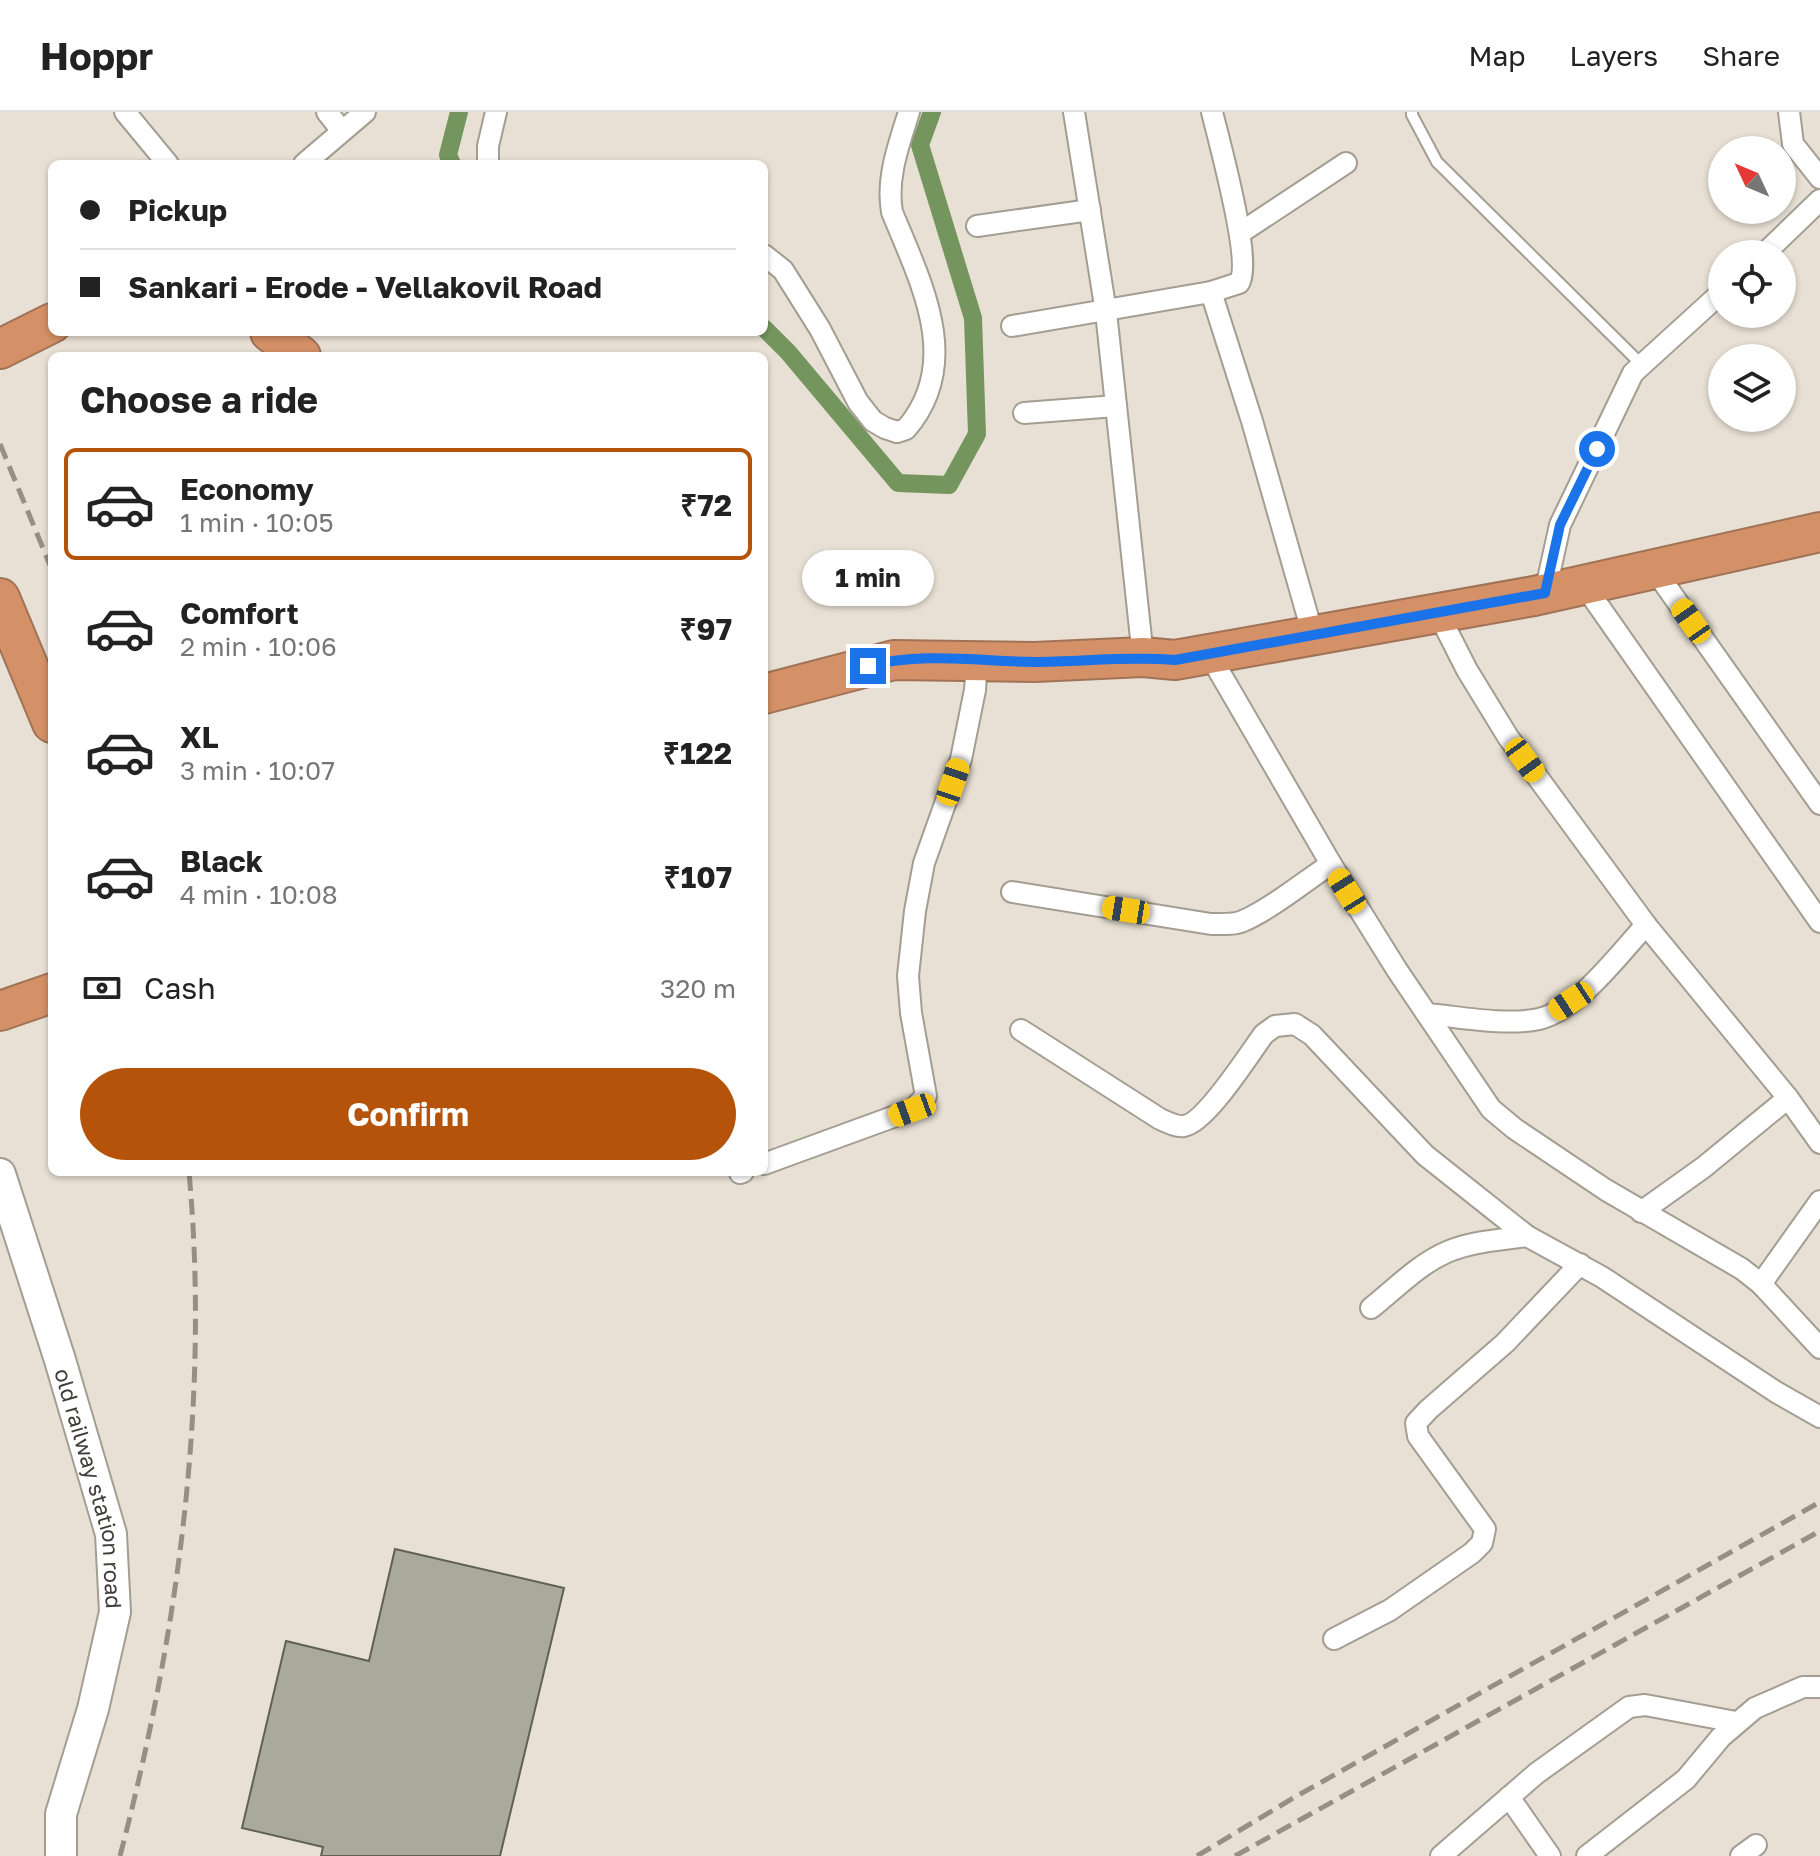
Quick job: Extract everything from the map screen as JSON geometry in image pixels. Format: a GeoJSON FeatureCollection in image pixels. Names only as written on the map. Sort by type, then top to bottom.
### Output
{"type":"FeatureCollection","features":[{"type":"Feature","properties":{"kind":"highway"},"geometry":{"type":"LineString","coordinates":[[0,349],[48,325]]}},
{"type":"Feature","properties":{"kind":"highway"},"geometry":{"type":"LineString","coordinates":[[275,336],[296,352]]}},
{"type":"Feature","properties":{"kind":"highway"},"geometry":{"type":"LineString","coordinates":[[768,691],[894,660],[1035,662],[1143,657],[1175,660],[1545,593],[1820,532]]}},
{"type":"Feature","properties":{"kind":"highway"},"geometry":{"type":"LineString","coordinates":[[0,598],[48,713]]}},
{"type":"Feature","properties":{"kind":"highway"},"geometry":{"type":"LineString","coordinates":[[0,1011],[48,994]]}},
{"type":"Feature","properties":{"kind":"street"},"geometry":{"type":"LineString","coordinates":[[125,112],[165,160]]}},
{"type":"Feature","properties":{"kind":"street"},"geometry":{"type":"LineString","coordinates":[[327,112],[342,131]]}},
{"type":"Feature","properties":{"kind":"street"},"geometry":{"type":"LineString","coordinates":[[309,160],[365,112]]}},
{"type":"Feature","properties":{"kind":"street"},"geometry":{"type":"LineString","coordinates":[[488,160],[496,112]]}},
{"type":"Feature","properties":{"kind":"street"},"geometry":{"type":"LineString","coordinates":[[768,258],[783,270],[820,329],[858,402],[873,421],[897,432],[906,429],[924,400],[934,368],[934,323],[892,212],[889,195],[896,151],[909,112]]}},
{"type":"Feature","properties":{"kind":"street"},"geometry":{"type":"LineString","coordinates":[[1012,326],[1106,312],[1234,287],[1243,277],[1240,233],[1212,112]]}},
{"type":"Feature","properties":{"kind":"street"},"geometry":{"type":"LineString","coordinates":[[1789,112],[1793,144],[1820,178]]}},
{"type":"Feature","properties":{"kind":"street"},"geometry":{"type":"LineString","coordinates":[[1078,113],[1106,312],[1143,657]]}},
{"type":"Feature","properties":{"kind":"street"},"geometry":{"type":"LineString","coordinates":[[1240,233],[1346,163]]}},
{"type":"Feature","properties":{"kind":"street"},"geometry":{"type":"LineString","coordinates":[[1779,240],[1820,200]]}},
{"type":"Feature","properties":{"kind":"street"},"geometry":{"type":"LineString","coordinates":[[977,226],[1090,210]]}},
{"type":"Feature","properties":{"kind":"street"},"geometry":{"type":"LineString","coordinates":[[1211,292],[1252,421],[1313,635]]}},
{"type":"Feature","properties":{"kind":"street"},"geometry":{"type":"LineString","coordinates":[[1545,593],[1560,525],[1633,373],[1708,305]]}},
{"type":"Feature","properties":{"kind":"street"},"geometry":{"type":"LineString","coordinates":[[1024,413],[1116,406]]}},
{"type":"Feature","properties":{"kind":"street"},"geometry":{"type":"LineString","coordinates":[[1654,569],[1820,804]]}},
{"type":"Feature","properties":{"kind":"street"},"geometry":{"type":"LineString","coordinates":[[1584,585],[1820,922]]}},
{"type":"Feature","properties":{"kind":"street"},"geometry":{"type":"LineString","coordinates":[[1438,613],[1467,670],[1508,737],[1646,925],[1788,1098],[1820,1143]]}},
{"type":"Feature","properties":{"kind":"street"},"geometry":{"type":"LineString","coordinates":[[1209,654],[1331,864],[1491,1109],[1515,1129],[1641,1212],[1742,1269],[1761,1284],[1820,1348]]}},
{"type":"Feature","properties":{"kind":"street"},"geometry":{"type":"LineString","coordinates":[[768,1163],[912,1110],[926,1096],[911,1013],[908,976],[915,911],[924,863],[961,759],[975,690],[977,660]]}},
{"type":"Feature","properties":{"kind":"street"},"geometry":{"type":"LineString","coordinates":[[1012,892],[1211,924],[1229,924],[1241,922],[1255,914],[1331,864]]}},
{"type":"Feature","properties":{"kind":"street"},"geometry":{"type":"LineString","coordinates":[[1427,1014],[1519,1020],[1538,1019],[1553,1013],[1586,989],[1646,925]]}},
{"type":"Feature","properties":{"kind":"street"},"geometry":{"type":"LineString","coordinates":[[1021,1030],[1160,1119],[1186,1126],[1203,1116],[1264,1034],[1275,1026],[1295,1024],[1312,1035],[1425,1155],[1527,1236],[1580,1264],[1776,1392],[1820,1417]]}},
{"type":"Feature","properties":{"kind":"street"},"geometry":{"type":"LineString","coordinates":[[1641,1212],[1704,1167],[1788,1098]]}},
{"type":"Feature","properties":{"kind":"street","name":"old railway station road"},"geometry":{"type":"LineString","coordinates":[[0,1174],[60,1360],[111,1534],[115,1612],[93,1709],[61,1814],[61,1856]]}},
{"type":"Feature","properties":{"kind":"street"},"geometry":{"type":"LineString","coordinates":[[1761,1284],[1820,1201]]}},
{"type":"Feature","properties":{"kind":"street"},"geometry":{"type":"LineString","coordinates":[[1371,1308],[1433,1259],[1448,1251],[1527,1236]]}},
{"type":"Feature","properties":{"kind":"street"},"geometry":{"type":"LineString","coordinates":[[1334,1639],[1390,1610],[1482,1543],[1485,1529],[1418,1436],[1416,1423],[1420,1416],[1505,1343],[1580,1264]]}},
{"type":"Feature","properties":{"kind":"street"},"geometry":{"type":"LineString","coordinates":[[1587,1856],[1686,1779],[1736,1722],[1776,1698],[1810,1686],[1820,1687]]}},
{"type":"Feature","properties":{"kind":"street"},"geometry":{"type":"LineString","coordinates":[[1441,1856],[1537,1773],[1629,1707],[1645,1705],[1736,1722]]}},
{"type":"Feature","properties":{"kind":"street"},"geometry":{"type":"LineString","coordinates":[[1509,1797],[1550,1856]]}},
{"type":"Feature","properties":{"kind":"lane"},"geometry":{"type":"LineString","coordinates":[[1412,112],[1437,162],[1642,365]]}},
{"type":"Feature","properties":{"kind":"building"},"geometry":{"type":"Polygon","coordinates":[[[395,1549],[564,1588],[500,1856],[321,1856],[323,1847],[242,1828],[286,1641],[369,1661],[395,1549]]]}},
{"type":"Feature","properties":{"kind":"waterway"},"geometry":{"type":"LineString","coordinates":[[450,160],[448,155],[459,112]]}},
{"type":"Feature","properties":{"kind":"waterway"},"geometry":{"type":"LineString","coordinates":[[768,332],[898,483],[949,485],[977,434],[973,318],[920,145],[932,112]]}},
{"type":"Feature","properties":{"kind":"railway"},"geometry":{"type":"LineString","coordinates":[[0,444],[48,560]]}},
{"type":"Feature","properties":{"kind":"railway"},"geometry":{"type":"LineString","coordinates":[[120,1856],[158,1688],[184,1517],[192,1431],[195,1344],[189,1176]]}},
{"type":"Feature","properties":{"kind":"railway"},"geometry":{"type":"LineString","coordinates":[[1197,1856],[1295,1797],[1820,1502]]}},
{"type":"Feature","properties":{"kind":"railway"},"geometry":{"type":"LineString","coordinates":[[1235,1856],[1820,1531]]}},
{"type":"Feature","properties":{"kind":"route"},"geometry":{"type":"LineString","coordinates":[[868,666],[894,660],[1035,662],[1143,657],[1175,660],[1545,593],[1560,525],[1597,449]]}}]}
